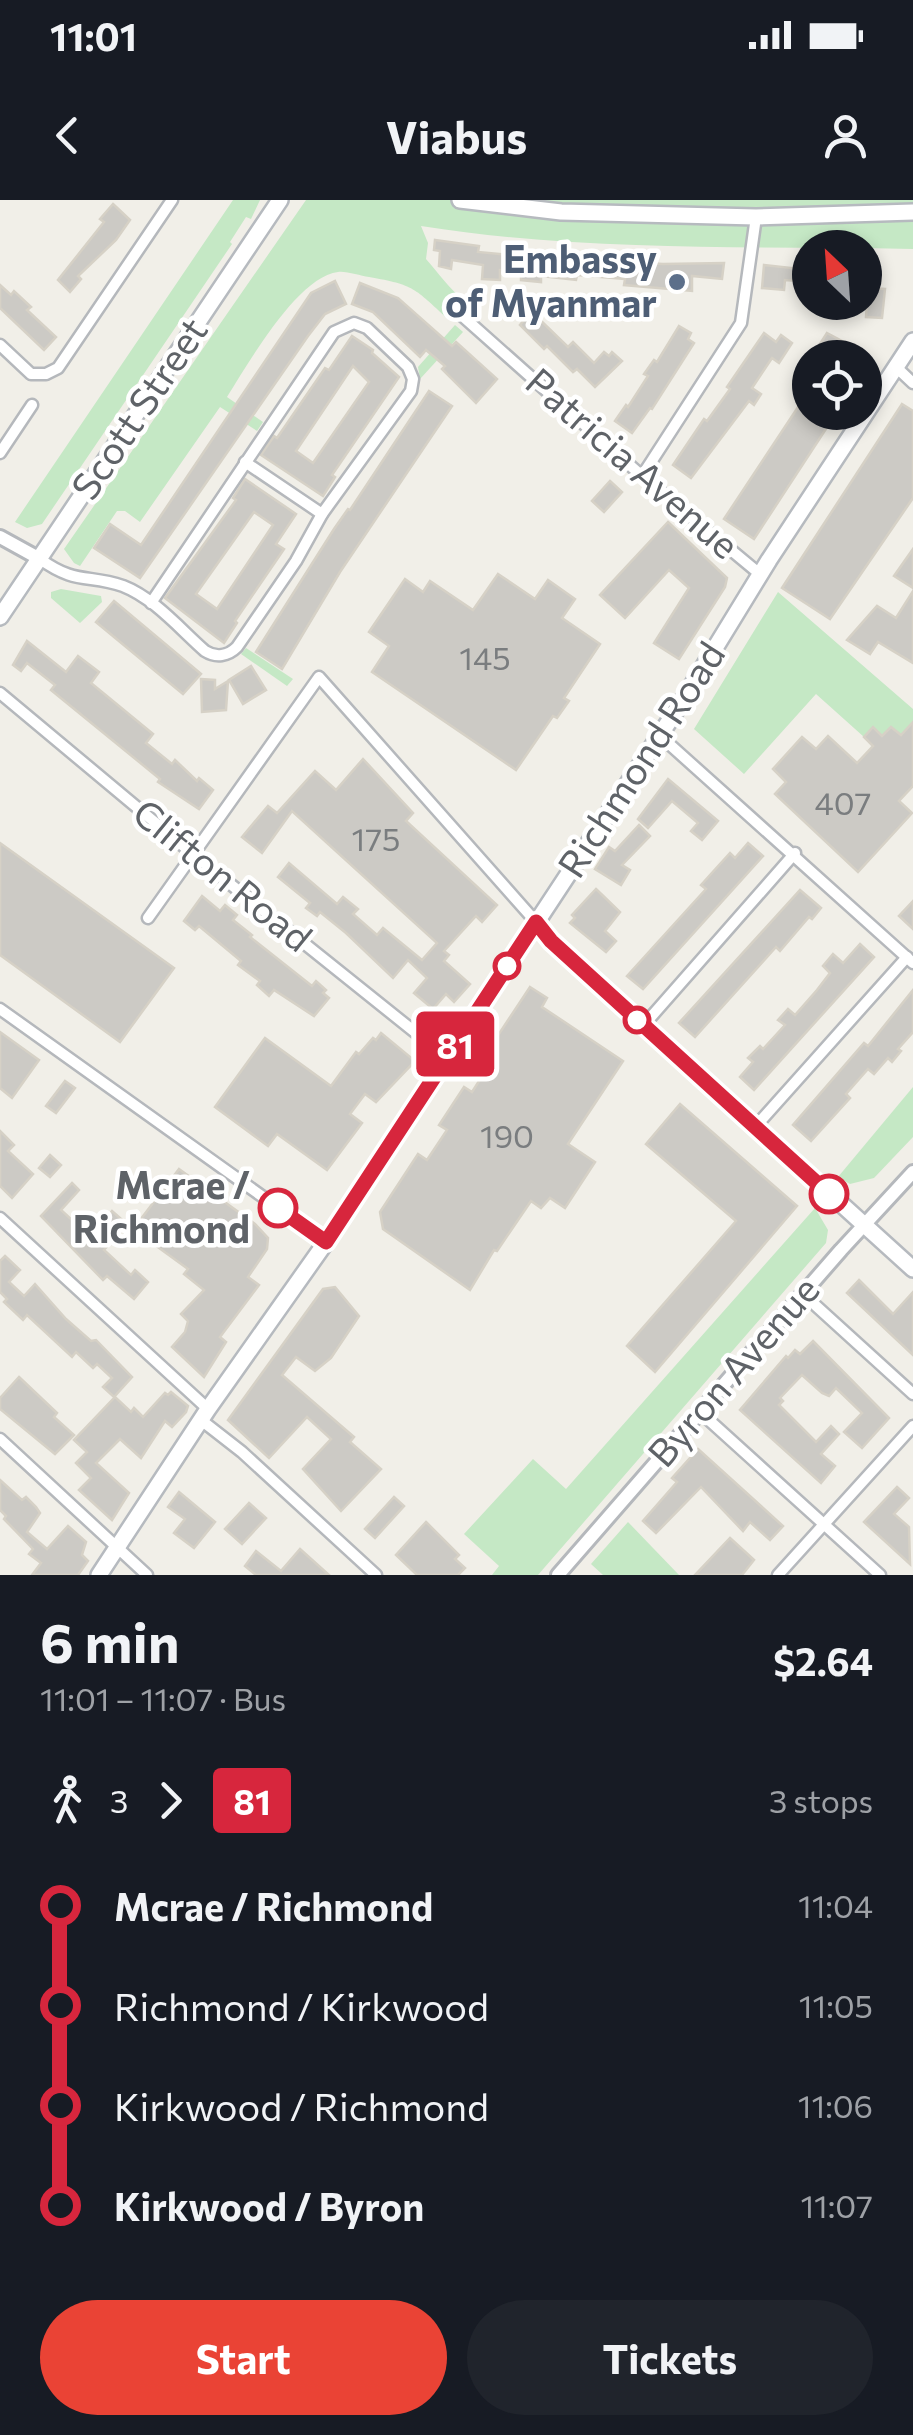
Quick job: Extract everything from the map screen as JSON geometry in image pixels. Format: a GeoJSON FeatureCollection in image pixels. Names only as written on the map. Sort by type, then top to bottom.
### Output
{"type":"FeatureCollection","features":[{"type":"Feature","properties":{"kind":"main road","name":"Scott Street"},"geometry":{"type":"LineString","coordinates":[[0,617],[280,200]]}},
{"type":"Feature","properties":{"kind":"main road"},"geometry":{"type":"LineString","coordinates":[[460,200],[562,212],[913,216]]}},
{"type":"Feature","properties":{"kind":"main road","name":"Richmond Road"},"geometry":{"type":"LineString","coordinates":[[99,1575],[204,1414],[326,1242],[913,341]]}},
{"type":"Feature","properties":{"kind":"main road"},"geometry":{"type":"LineString","coordinates":[[536,922],[551,941],[643,1026],[913,1269]]}},
{"type":"Feature","properties":{"kind":"street"},"geometry":{"type":"LineString","coordinates":[[0,345],[30,374],[46,374],[58,368],[172,200]]}},
{"type":"Feature","properties":{"kind":"street"},"geometry":{"type":"LineString","coordinates":[[642,476],[741,323],[756,216]]}},
{"type":"Feature","properties":{"kind":"street","name":"Patricia Avenue"},"geometry":{"type":"LineString","coordinates":[[459,313],[642,476],[761,575]]}},
{"type":"Feature","properties":{"kind":"street"},"geometry":{"type":"LineString","coordinates":[[2,538],[73,578],[126,588],[151,603],[205,652],[216,656],[234,651],[322,514],[413,386],[404,362],[366,328],[354,323],[334,332],[151,603]]}},
{"type":"Feature","properties":{"kind":"street"},"geometry":{"type":"LineString","coordinates":[[896,367],[913,383]]}},
{"type":"Feature","properties":{"kind":"street"},"geometry":{"type":"LineString","coordinates":[[0,453],[32,405]]}},
{"type":"Feature","properties":{"kind":"street"},"geometry":{"type":"LineString","coordinates":[[245,462],[322,514]]}},
{"type":"Feature","properties":{"kind":"street"},"geometry":{"type":"LineString","coordinates":[[148,918],[319,677],[536,922]]}},
{"type":"Feature","properties":{"kind":"street","name":"Clifton Road"},"geometry":{"type":"LineString","coordinates":[[0,693],[446,1057]]}},
{"type":"Feature","properties":{"kind":"street"},"geometry":{"type":"LineString","coordinates":[[658,734],[910,960],[754,1127]]}},
{"type":"Feature","properties":{"kind":"street"},"geometry":{"type":"LineString","coordinates":[[643,1026],[795,854]]}},
{"type":"Feature","properties":{"kind":"street"},"geometry":{"type":"LineString","coordinates":[[0,1010],[326,1242]]}},
{"type":"Feature","properties":{"kind":"street","name":"Byron Avenue"},"geometry":{"type":"LineString","coordinates":[[558,1575],[913,1172]]}},
{"type":"Feature","properties":{"kind":"street"},"geometry":{"type":"LineString","coordinates":[[0,1218],[242,1452],[376,1575]]}},
{"type":"Feature","properties":{"kind":"street"},"geometry":{"type":"LineString","coordinates":[[803,1294],[913,1394]]}},
{"type":"Feature","properties":{"kind":"street"},"geometry":{"type":"LineString","coordinates":[[700,1412],[880,1575]]}},
{"type":"Feature","properties":{"kind":"street"},"geometry":{"type":"LineString","coordinates":[[778,1575],[913,1426]]}},
{"type":"Feature","properties":{"kind":"street"},"geometry":{"type":"LineString","coordinates":[[0,1439],[147,1575]]}},
{"type":"Feature","properties":{"kind":"green space"},"geometry":{"type":"Polygon","coordinates":[[[233,200],[260,200],[251,219],[246,217],[232,244],[42,524],[27,528],[15,522],[233,200]]]}},
{"type":"Feature","properties":{"kind":"green space"},"geometry":{"type":"Polygon","coordinates":[[[306,200],[913,200],[913,249],[882,249],[882,230],[792,230],[792,248],[605,244],[421,226],[428,243],[426,259],[464,301],[448,319],[405,286],[345,272],[322,277],[290,305],[227,397],[263,422],[257,431],[220,407],[140,522],[125,511],[117,511],[80,566],[64,549],[306,200]]]}},
{"type":"Feature","properties":{"kind":"green space"},"geometry":{"type":"Polygon","coordinates":[[[455,325],[463,332],[420,379],[418,367],[455,325]]]}},
{"type":"Feature","properties":{"kind":"green space"},"geometry":{"type":"Polygon","coordinates":[[[61,589],[101,596],[102,602],[80,623],[51,598],[51,592],[61,589]]]}},
{"type":"Feature","properties":{"kind":"green space"},"geometry":{"type":"Polygon","coordinates":[[[778,592],[913,709],[913,729],[909,726],[901,735],[891,727],[882,736],[873,728],[864,737],[816,694],[744,774],[694,729],[778,592]]]}},
{"type":"Feature","properties":{"kind":"green space"},"geometry":{"type":"Polygon","coordinates":[[[246,648],[293,679],[287,686],[241,654],[246,648]]]}},
{"type":"Feature","properties":{"kind":"green space"},"geometry":{"type":"Polygon","coordinates":[[[913,1087],[913,1137],[874,1178],[850,1184],[838,1177],[913,1087]]]}},
{"type":"Feature","properties":{"kind":"green space"},"geometry":{"type":"Polygon","coordinates":[[[815,1208],[828,1230],[826,1243],[538,1575],[492,1575],[499,1566],[464,1534],[533,1459],[566,1489],[815,1208]]]}},
{"type":"Feature","properties":{"kind":"green space"},"geometry":{"type":"Polygon","coordinates":[[[628,1522],[679,1575],[603,1575],[591,1564],[628,1522]]]}},
{"type":"Feature","properties":{"kind":"building"},"geometry":{"type":"Polygon","coordinates":[[[113,204],[130,220],[116,240],[78,276],[81,279],[70,292],[58,280],[104,222],[100,219],[113,204]]]}},
{"type":"Feature","properties":{"kind":"building"},"geometry":{"type":"Polygon","coordinates":[[[435,240],[479,246],[478,252],[522,256],[663,264],[724,263],[722,279],[692,276],[692,291],[624,285],[625,279],[577,275],[576,280],[541,276],[541,282],[521,280],[521,272],[500,270],[500,280],[482,279],[483,265],[452,260],[451,269],[439,266],[440,251],[434,250],[435,240]]]}},
{"type":"Feature","properties":{"kind":"building"},"geometry":{"type":"Polygon","coordinates":[[[764,265],[792,268],[792,281],[785,280],[784,290],[762,288],[764,265]]]}},
{"type":"Feature","properties":{"kind":"building"},"geometry":{"type":"Polygon","coordinates":[[[335,281],[346,304],[325,314],[308,336],[140,578],[94,548],[110,524],[141,545],[311,293],[335,281]]]}},
{"type":"Feature","properties":{"kind":"building"},"geometry":{"type":"Polygon","coordinates":[[[360,283],[398,298],[497,379],[476,403],[426,350],[420,357],[373,312],[352,304],[360,283]]]}},
{"type":"Feature","properties":{"kind":"building"},"geometry":{"type":"Polygon","coordinates":[[[0,285],[11,295],[14,291],[31,307],[27,310],[56,337],[44,350],[0,308],[0,285]]]}},
{"type":"Feature","properties":{"kind":"building"},"geometry":{"type":"Polygon","coordinates":[[[529,314],[568,347],[573,342],[594,363],[604,352],[609,356],[612,352],[622,361],[595,387],[547,346],[544,349],[520,325],[529,314]]]}},
{"type":"Feature","properties":{"kind":"building"},"geometry":{"type":"Polygon","coordinates":[[[679,326],[691,333],[688,339],[694,343],[632,433],[615,421],[679,326]]]}},
{"type":"Feature","properties":{"kind":"building"},"geometry":{"type":"Polygon","coordinates":[[[764,333],[776,342],[781,335],[792,343],[779,363],[772,358],[752,388],[761,394],[754,405],[749,401],[691,478],[673,465],[730,389],[727,387],[764,333]]]}},
{"type":"Feature","properties":{"kind":"building"},"geometry":{"type":"Polygon","coordinates":[[[352,336],[373,350],[399,377],[332,475],[335,477],[323,496],[261,455],[325,368],[329,370],[352,336]],[[353,366],[296,451],[313,463],[369,382],[353,366]]]}},
{"type":"Feature","properties":{"kind":"building"},"geometry":{"type":"Polygon","coordinates":[[[429,391],[452,406],[340,572],[282,669],[256,652],[429,391]]]}},
{"type":"Feature","properties":{"kind":"building"},"geometry":{"type":"Polygon","coordinates":[[[902,404],[913,411],[913,498],[830,619],[782,588],[902,404]]]}},
{"type":"Feature","properties":{"kind":"building"},"geometry":{"type":"Polygon","coordinates":[[[792,416],[792,430],[825,430],[754,539],[724,519],[792,416]]]}},
{"type":"Feature","properties":{"kind":"building"},"geometry":{"type":"Polygon","coordinates":[[[245,479],[296,514],[276,544],[284,549],[224,643],[165,598],[236,500],[233,498],[245,479]],[[254,512],[196,594],[217,609],[273,525],[254,512]]]}},
{"type":"Feature","properties":{"kind":"building"},"geometry":{"type":"Polygon","coordinates":[[[610,481],[622,492],[604,512],[592,501],[610,481]]]}},
{"type":"Feature","properties":{"kind":"building"},"geometry":{"type":"Polygon","coordinates":[[[668,522],[727,578],[679,659],[654,643],[689,588],[669,570],[625,618],[600,595],[668,522]]]}},
{"type":"Feature","properties":{"kind":"building"},"geometry":{"type":"Polygon","coordinates":[[[913,549],[913,588],[894,576],[913,549]]]}},
{"type":"Feature","properties":{"kind":"building"},"geometry":{"type":"Polygon","coordinates":[[[498,574],[535,599],[548,580],[575,599],[562,618],[600,644],[564,698],[569,701],[557,718],[553,716],[516,770],[372,672],[389,646],[369,632],[405,579],[423,592],[430,581],[473,610],[498,574]]]}},
{"type":"Feature","properties":{"kind":"building"},"geometry":{"type":"Polygon","coordinates":[[[913,591],[913,663],[878,642],[870,654],[847,640],[877,606],[896,618],[913,591]]]}},
{"type":"Feature","properties":{"kind":"building"},"geometry":{"type":"Polygon","coordinates":[[[114,601],[201,674],[183,694],[96,622],[114,601]]]}},
{"type":"Feature","properties":{"kind":"building"},"geometry":{"type":"Polygon","coordinates":[[[27,641],[66,672],[78,656],[99,672],[91,683],[153,734],[146,743],[213,790],[199,809],[158,782],[160,779],[51,690],[55,685],[27,663],[21,671],[13,665],[27,641]]]}},
{"type":"Feature","properties":{"kind":"building"},"geometry":{"type":"Polygon","coordinates":[[[251,666],[266,690],[243,704],[229,680],[251,666]]]}},
{"type":"Feature","properties":{"kind":"building"},"geometry":{"type":"Polygon","coordinates":[[[201,679],[215,680],[215,689],[228,681],[226,710],[202,712],[201,679]]]}},
{"type":"Feature","properties":{"kind":"building"},"geometry":{"type":"Polygon","coordinates":[[[913,722],[913,786],[899,801],[912,813],[858,872],[775,794],[786,782],[773,769],[802,737],[816,749],[828,736],[857,763],[873,746],[864,737],[873,727],[882,736],[891,727],[901,735],[913,722]]]}},
{"type":"Feature","properties":{"kind":"building"},"geometry":{"type":"Polygon","coordinates":[[[363,759],[413,813],[406,821],[497,905],[482,922],[476,916],[444,951],[449,955],[444,961],[470,984],[454,1002],[446,994],[433,1009],[414,993],[427,978],[408,960],[393,978],[320,912],[317,916],[306,908],[310,903],[278,877],[289,863],[337,904],[343,897],[358,909],[353,914],[377,935],[383,928],[422,960],[437,943],[292,811],[262,853],[242,837],[268,806],[277,813],[315,771],[336,790],[363,759]]]}},
{"type":"Feature","properties":{"kind":"building"},"geometry":{"type":"Polygon","coordinates":[[[668,779],[718,821],[702,840],[691,831],[698,823],[672,801],[648,828],[638,819],[668,779]]]}},
{"type":"Feature","properties":{"kind":"building"},"geometry":{"type":"Polygon","coordinates":[[[639,825],[650,836],[622,865],[630,870],[621,885],[595,869],[609,847],[615,851],[639,825]]]}},
{"type":"Feature","properties":{"kind":"building"},"geometry":{"type":"Polygon","coordinates":[[[0,843],[174,968],[120,1042],[0,955],[0,843]]]}},
{"type":"Feature","properties":{"kind":"building"},"geometry":{"type":"Polygon","coordinates":[[[748,843],[763,856],[643,989],[627,976],[706,889],[701,885],[730,853],[735,858],[748,843]]]}},
{"type":"Feature","properties":{"kind":"building"},"geometry":{"type":"Polygon","coordinates":[[[596,889],[620,912],[605,931],[616,941],[606,952],[570,923],[575,918],[572,915],[596,889]]]}},
{"type":"Feature","properties":{"kind":"building"},"geometry":{"type":"Polygon","coordinates":[[[800,890],[821,908],[780,951],[776,947],[695,1037],[679,1023],[800,890]]]}},
{"type":"Feature","properties":{"kind":"building"},"geometry":{"type":"Polygon","coordinates":[[[202,896],[220,911],[225,905],[237,915],[233,920],[250,937],[312,986],[316,981],[326,990],[323,993],[329,998],[314,1016],[274,990],[269,996],[257,985],[260,981],[238,965],[241,961],[199,926],[195,930],[184,921],[202,896]]]}},
{"type":"Feature","properties":{"kind":"building"},"geometry":{"type":"Polygon","coordinates":[[[913,901],[913,929],[899,916],[913,901]]]}},
{"type":"Feature","properties":{"kind":"building"},"geometry":{"type":"Polygon","coordinates":[[[860,944],[874,957],[754,1090],[740,1077],[753,1062],[748,1058],[760,1046],[763,1049],[785,1025],[778,1020],[788,1009],[795,1015],[817,990],[830,973],[823,966],[833,954],[843,963],[860,944]]]}},
{"type":"Feature","properties":{"kind":"building"},"geometry":{"type":"Polygon","coordinates":[[[530,987],[547,998],[542,1007],[623,1061],[568,1144],[595,1162],[565,1208],[550,1198],[541,1208],[531,1201],[470,1290],[383,1229],[380,1212],[418,1154],[427,1160],[447,1130],[439,1125],[464,1087],[472,1092],[483,1075],[475,1070],[530,987]]]}},
{"type":"Feature","properties":{"kind":"building"},"geometry":{"type":"Polygon","coordinates":[[[913,990],[913,1032],[898,1049],[901,1051],[892,1062],[888,1058],[874,1074],[868,1069],[846,1094],[850,1098],[811,1141],[793,1125],[864,1043],[868,1046],[913,990]]]}},
{"type":"Feature","properties":{"kind":"building"},"geometry":{"type":"Polygon","coordinates":[[[0,1032],[39,1060],[12,1098],[0,1088],[0,1032]]]}},
{"type":"Feature","properties":{"kind":"building"},"geometry":{"type":"Polygon","coordinates":[[[381,1033],[415,1061],[376,1102],[365,1094],[350,1114],[362,1123],[327,1170],[277,1134],[268,1146],[215,1107],[265,1038],[331,1086],[356,1052],[359,1054],[381,1033]]]}},
{"type":"Feature","properties":{"kind":"building"},"geometry":{"type":"Polygon","coordinates":[[[65,1081],[75,1088],[56,1113],[46,1106],[65,1081]]]}},
{"type":"Feature","properties":{"kind":"building"},"geometry":{"type":"Polygon","coordinates":[[[680,1104],[797,1206],[655,1372],[627,1346],[736,1221],[646,1144],[680,1104]]]}},
{"type":"Feature","properties":{"kind":"building"},"geometry":{"type":"Polygon","coordinates":[[[0,1131],[14,1145],[8,1151],[33,1174],[12,1198],[0,1186],[0,1131]]]}},
{"type":"Feature","properties":{"kind":"building"},"geometry":{"type":"Polygon","coordinates":[[[50,1155],[61,1165],[50,1177],[39,1168],[50,1155]]]}},
{"type":"Feature","properties":{"kind":"building"},"geometry":{"type":"Polygon","coordinates":[[[179,1169],[255,1224],[268,1238],[267,1249],[248,1277],[259,1285],[220,1337],[226,1342],[204,1377],[172,1347],[185,1332],[188,1321],[181,1314],[204,1290],[184,1274],[188,1269],[148,1240],[151,1235],[137,1224],[179,1169]]]}},
{"type":"Feature","properties":{"kind":"building"},"geometry":{"type":"Polygon","coordinates":[[[72,1183],[79,1190],[61,1210],[85,1232],[90,1227],[94,1231],[112,1211],[127,1224],[104,1250],[131,1275],[135,1270],[148,1282],[134,1299],[107,1276],[103,1280],[41,1216],[72,1183]]]}},
{"type":"Feature","properties":{"kind":"building"},"geometry":{"type":"Polygon","coordinates":[[[5,1256],[20,1270],[9,1282],[24,1296],[35,1284],[66,1319],[91,1341],[96,1340],[132,1377],[114,1397],[103,1387],[112,1378],[97,1364],[93,1368],[76,1352],[72,1357],[27,1315],[23,1320],[4,1302],[7,1299],[0,1292],[0,1261],[5,1256]]]}},
{"type":"Feature","properties":{"kind":"building"},"geometry":{"type":"Polygon","coordinates":[[[859,1280],[893,1314],[913,1292],[913,1355],[847,1293],[859,1280]]]}},
{"type":"Feature","properties":{"kind":"building"},"geometry":{"type":"Polygon","coordinates":[[[335,1287],[359,1316],[331,1358],[315,1371],[296,1357],[282,1375],[354,1437],[350,1442],[381,1469],[341,1511],[303,1469],[331,1439],[307,1417],[269,1458],[228,1420],[323,1289],[335,1287]]]}},
{"type":"Feature","properties":{"kind":"building"},"geometry":{"type":"Polygon","coordinates":[[[813,1341],[889,1418],[862,1448],[844,1432],[862,1413],[836,1388],[829,1396],[802,1375],[780,1398],[783,1401],[779,1405],[816,1442],[831,1426],[839,1434],[821,1454],[835,1466],[821,1483],[740,1410],[786,1356],[795,1350],[800,1354],[813,1341]]]}},
{"type":"Feature","properties":{"kind":"building"},"geometry":{"type":"Polygon","coordinates":[[[19,1377],[74,1435],[55,1454],[0,1409],[0,1398],[19,1377]]]}},
{"type":"Feature","properties":{"kind":"building"},"geometry":{"type":"Polygon","coordinates":[[[171,1392],[188,1406],[186,1412],[172,1427],[165,1421],[141,1458],[120,1439],[96,1463],[129,1493],[112,1520],[79,1490],[91,1478],[76,1463],[87,1452],[74,1440],[115,1397],[143,1417],[165,1393],[171,1392]]]}},
{"type":"Feature","properties":{"kind":"building"},"geometry":{"type":"Polygon","coordinates":[[[698,1449],[783,1526],[770,1540],[750,1522],[743,1531],[701,1487],[656,1533],[643,1521],[677,1482],[672,1478],[698,1449]]]}},
{"type":"Feature","properties":{"kind":"building"},"geometry":{"type":"Polygon","coordinates":[[[0,1480],[36,1507],[40,1513],[27,1532],[47,1549],[68,1526],[86,1542],[82,1555],[88,1561],[78,1575],[32,1575],[41,1563],[29,1554],[33,1549],[4,1519],[6,1516],[0,1510],[0,1480]]]}},
{"type":"Feature","properties":{"kind":"building"},"geometry":{"type":"Polygon","coordinates":[[[897,1487],[909,1498],[894,1514],[909,1527],[910,1564],[864,1522],[897,1487]]]}},
{"type":"Feature","properties":{"kind":"building"},"geometry":{"type":"Polygon","coordinates":[[[179,1492],[215,1522],[194,1548],[174,1533],[185,1519],[168,1507],[179,1492]]]}},
{"type":"Feature","properties":{"kind":"building"},"geometry":{"type":"Polygon","coordinates":[[[394,1497],[404,1506],[375,1538],[365,1529],[394,1497]]]}},
{"type":"Feature","properties":{"kind":"building"},"geometry":{"type":"Polygon","coordinates":[[[249,1503],[266,1518],[242,1544],[225,1529],[249,1503]]]}},
{"type":"Feature","properties":{"kind":"building"},"geometry":{"type":"Polygon","coordinates":[[[426,1522],[459,1555],[455,1559],[465,1568],[458,1575],[417,1575],[396,1555],[426,1522]]]}},
{"type":"Feature","properties":{"kind":"building"},"geometry":{"type":"Polygon","coordinates":[[[730,1538],[754,1560],[742,1575],[695,1575],[730,1538]]]}},
{"type":"Feature","properties":{"kind":"building"},"geometry":{"type":"Polygon","coordinates":[[[300,1549],[329,1575],[256,1575],[245,1566],[256,1551],[281,1571],[300,1549]]]}},
{"type":"Feature","properties":{"kind":"bus line","name":"81"},"geometry":{"type":"LineString","coordinates":[[278,1208],[326,1242],[536,922],[551,941],[829,1194]]}},
{"type":"Feature","properties":{"kind":"place","name":"Embassy of Myanmar"},"geometry":{"type":"Point","coordinates":[677,282]}},
{"type":"Feature","properties":{"kind":"place","name":"Mcrae / Richmond"},"geometry":{"type":"Point","coordinates":[278,1208]}}]}
